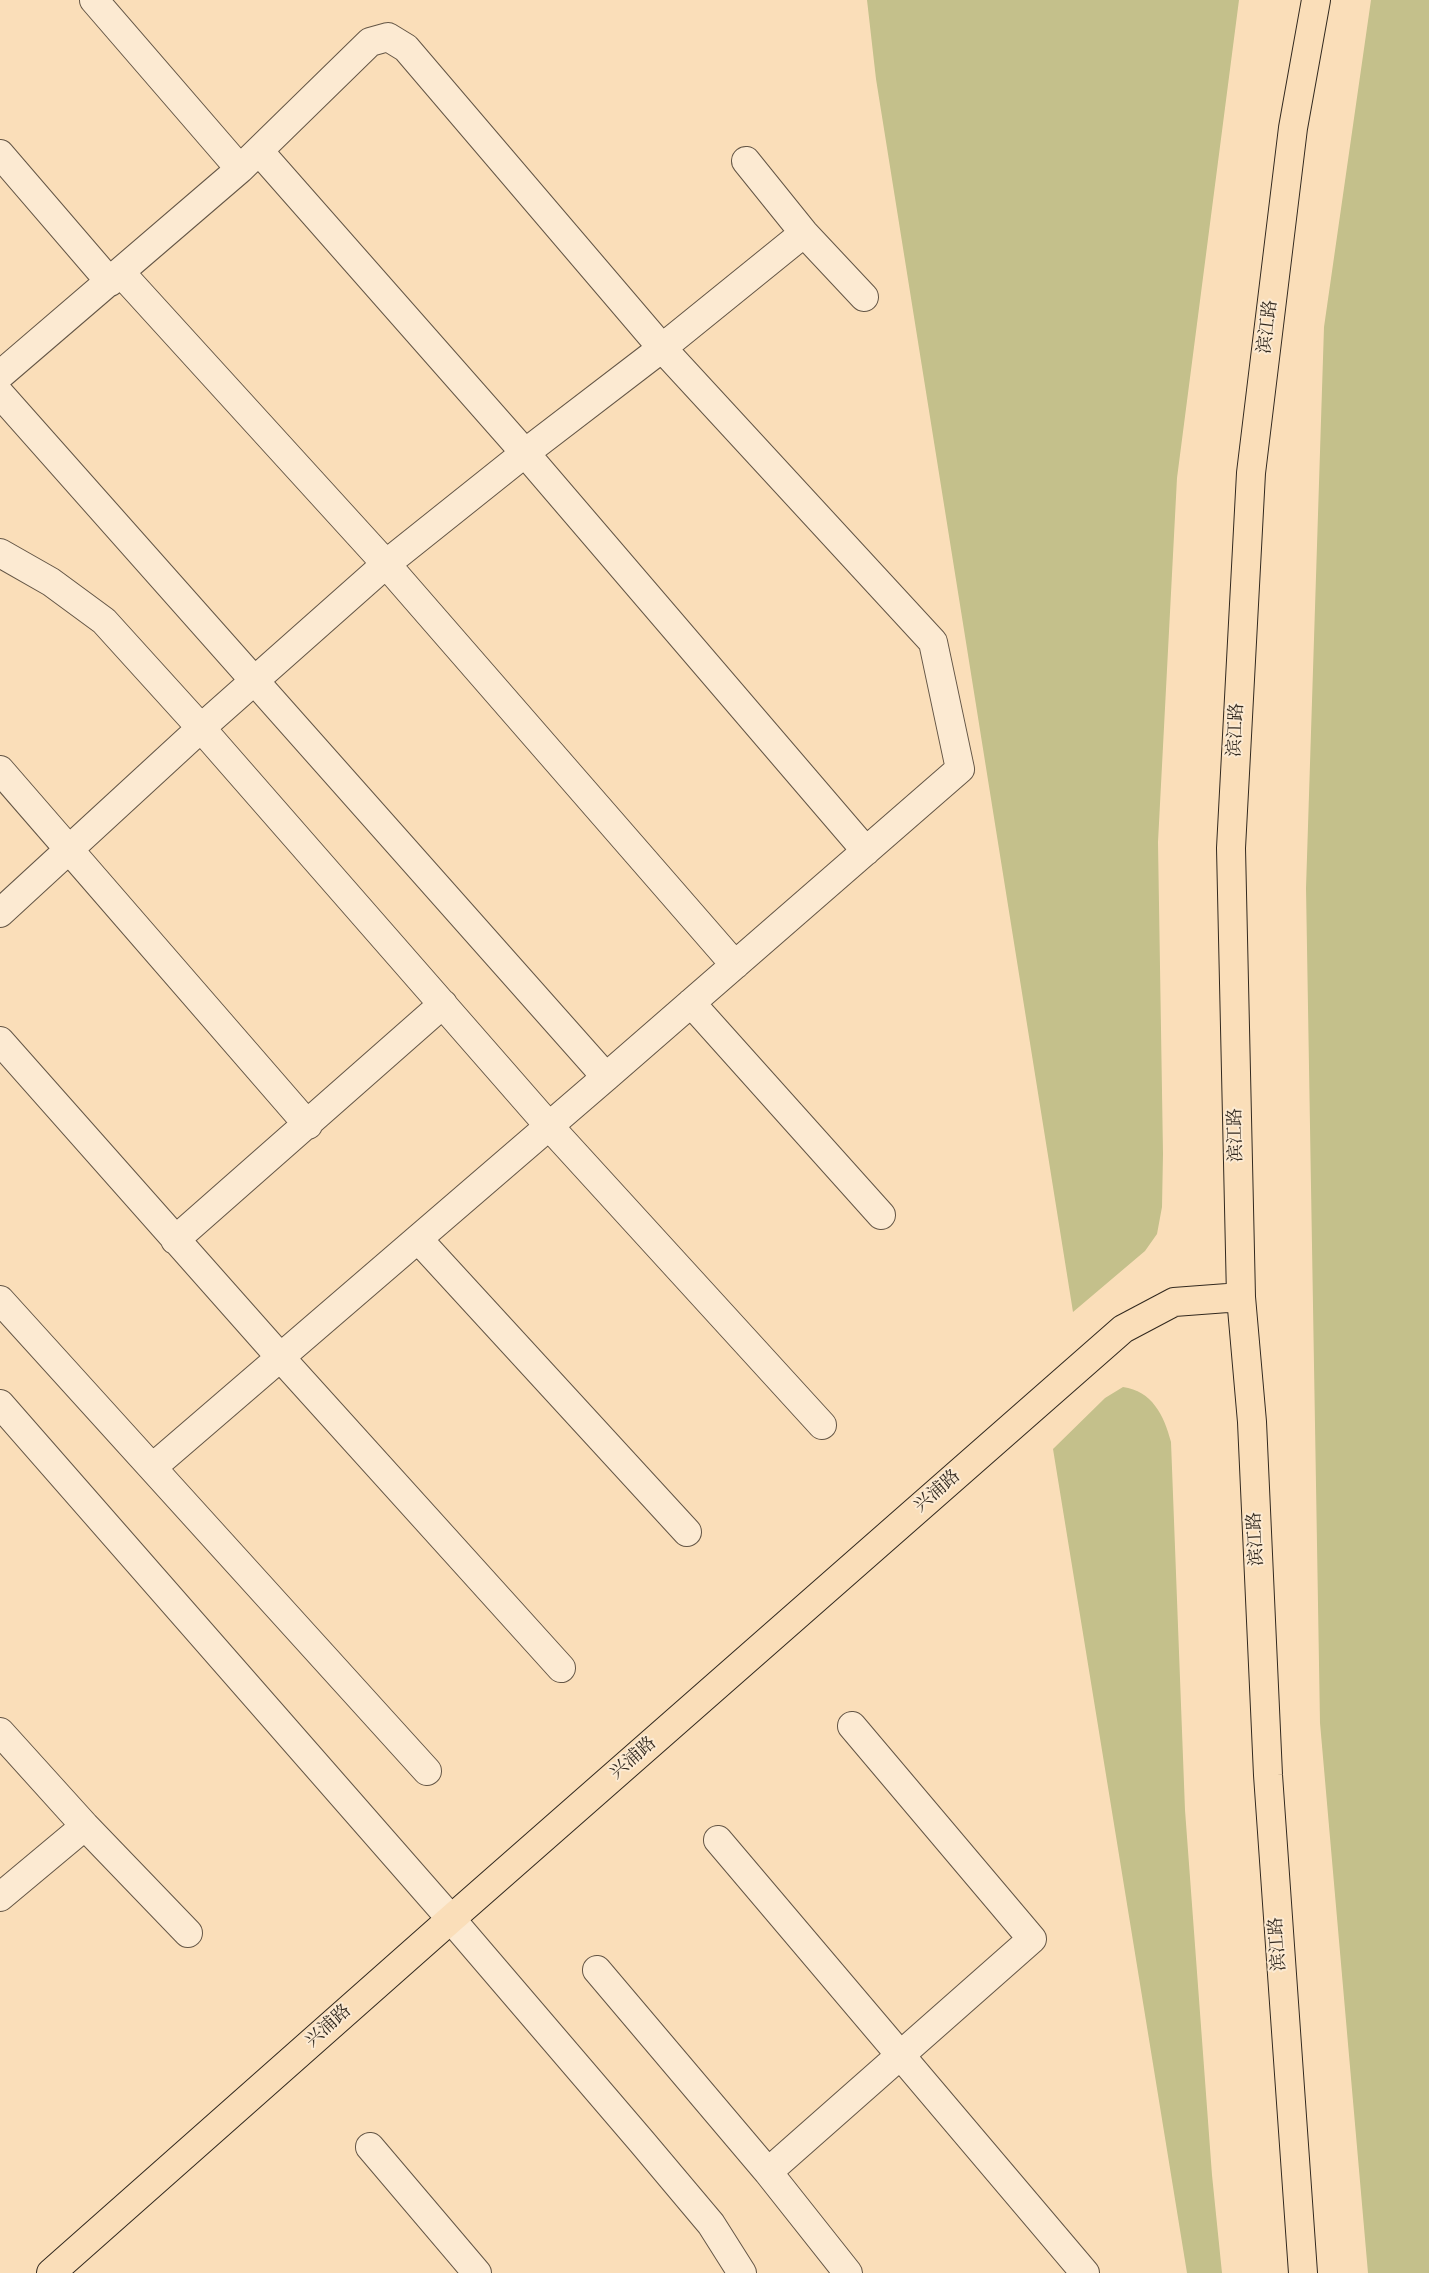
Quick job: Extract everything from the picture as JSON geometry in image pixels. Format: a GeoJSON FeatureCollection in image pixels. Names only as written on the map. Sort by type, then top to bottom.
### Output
{"type":"FeatureCollection","features":[{"type":"Feature","properties":{"kind":"main road","name":"滨江路"},"geometry":{"type":"LineString","coordinates":[[1303,2273],[1268,1775],[1252,1422],[1241,1297],[1231,848],[1250,482],[1293,128],[1316,0]]}},
{"type":"Feature","properties":{"kind":"main road","name":"兴浦路"},"geometry":{"type":"LineString","coordinates":[[51,2273],[451,1919],[1123,1330],[1174,1302],[1241,1297]]}},
{"type":"Feature","properties":{"kind":"street"},"geometry":{"type":"LineString","coordinates":[[94,0],[250,160],[525,453],[866,851]]}},
{"type":"Feature","properties":{"kind":"street"},"geometry":{"type":"LineString","coordinates":[[0,375],[116,278],[250,160],[370,42],[388,37],[406,48],[662,348],[932,642],[960,769],[606,1077],[152,1467]]}},
{"type":"Feature","properties":{"kind":"street"},"geometry":{"type":"LineString","coordinates":[[0,154],[386,564],[735,965]]}},
{"type":"Feature","properties":{"kind":"street"},"geometry":{"type":"LineString","coordinates":[[746,161],[804,233],[864,297]]}},
{"type":"Feature","properties":{"kind":"street"},"geometry":{"type":"LineString","coordinates":[[0,913],[201,728],[386,564],[525,453],[662,348],[804,233]]}},
{"type":"Feature","properties":{"kind":"street"},"geometry":{"type":"LineString","coordinates":[[0,394],[606,1077]]}},
{"type":"Feature","properties":{"kind":"street"},"geometry":{"type":"LineString","coordinates":[[0,553],[52,582],[104,621],[201,728],[549,1126],[822,1425]]}},
{"type":"Feature","properties":{"kind":"street"},"geometry":{"type":"LineString","coordinates":[[0,770],[68,851],[308,1125]]}},
{"type":"Feature","properties":{"kind":"street"},"geometry":{"type":"LineString","coordinates":[[691,1003],[881,1215]]}},
{"type":"Feature","properties":{"kind":"street"},"geometry":{"type":"LineString","coordinates":[[176,1240],[443,1004]]}},
{"type":"Feature","properties":{"kind":"street"},"geometry":{"type":"LineString","coordinates":[[0,1041],[280,1358],[561,1668]]}},
{"type":"Feature","properties":{"kind":"street"},"geometry":{"type":"LineString","coordinates":[[418,1239],[687,1532]]}},
{"type":"Feature","properties":{"kind":"street"},"geometry":{"type":"LineString","coordinates":[[0,1300],[427,1771]]}},
{"type":"Feature","properties":{"kind":"street"},"geometry":{"type":"LineString","coordinates":[[0,1404],[451,1919],[711,2224],[742,2273]]}},
{"type":"Feature","properties":{"kind":"street"},"geometry":{"type":"LineString","coordinates":[[768,2172],[1032,1939],[852,1726]]}},
{"type":"Feature","properties":{"kind":"street"},"geometry":{"type":"LineString","coordinates":[[0,1732],[85,1826],[188,1933]]}},
{"type":"Feature","properties":{"kind":"street"},"geometry":{"type":"LineString","coordinates":[[0,1897],[85,1826]]}},
{"type":"Feature","properties":{"kind":"street"},"geometry":{"type":"LineString","coordinates":[[718,1840],[1085,2273]]}},
{"type":"Feature","properties":{"kind":"street"},"geometry":{"type":"LineString","coordinates":[[597,1970],[768,2172],[848,2273]]}},
{"type":"Feature","properties":{"kind":"street"},"geometry":{"type":"LineString","coordinates":[[370,2147],[477,2273]]}},
{"type":"Feature","properties":{"kind":"shaded area"},"geometry":{"type":"Polygon","coordinates":[[[867,0],[1239,0],[1177,478],[1158,842],[1163,1154],[1162,1207],[1157,1234],[1145,1251],[1073,1312],[876,79],[867,0]]]}},
{"type":"Feature","properties":{"kind":"shaded area"},"geometry":{"type":"Polygon","coordinates":[[[1371,0],[1429,0],[1429,2273],[1368,2273],[1320,1723],[1306,888],[1324,327],[1371,0]]]}},
{"type":"Feature","properties":{"kind":"shaded area"},"geometry":{"type":"Polygon","coordinates":[[[1123,1387],[1142,1393],[1149,1399],[1165,1423],[1171,1442],[1185,1810],[1212,2175],[1222,2273],[1187,2273],[1053,1449],[1105,1398],[1123,1387]]]}}]}
